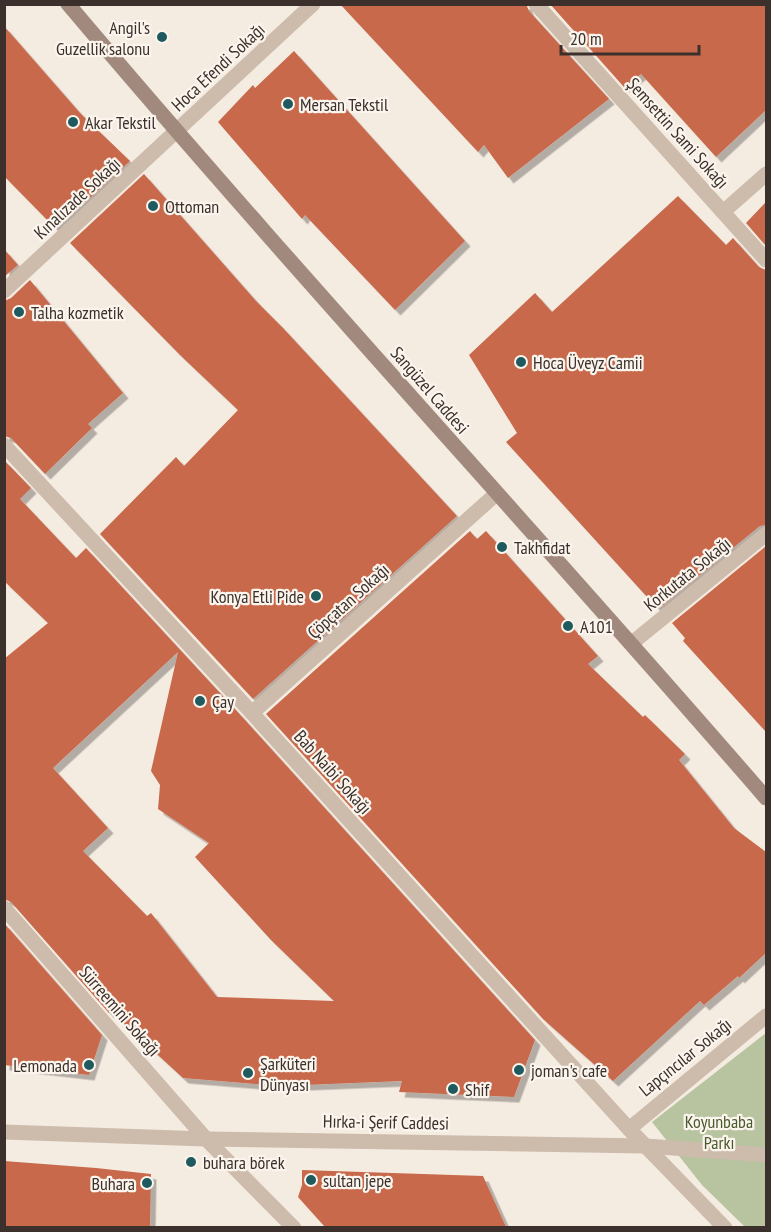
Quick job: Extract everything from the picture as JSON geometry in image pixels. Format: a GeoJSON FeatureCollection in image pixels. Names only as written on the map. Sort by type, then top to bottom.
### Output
{"type":"FeatureCollection","features":[{"type":"Feature","properties":{"kind":"street","name":"Sangüzel Caddesi"},"geometry":{"type":"LineString","coordinates":[[68,4],[176,133],[496,494],[632,643],[766,798]]}},
{"type":"Feature","properties":{"kind":"street","name":"Hoca Efendi Sokağı"},"geometry":{"type":"LineString","coordinates":[[176,133],[313,4]]}},
{"type":"Feature","properties":{"kind":"street","name":"Şemsettin Sami Sokağı"},"geometry":{"type":"LineString","coordinates":[[536,4],[766,260]]}},
{"type":"Feature","properties":{"kind":"street","name":"Kınalızade Sokağı"},"geometry":{"type":"LineString","coordinates":[[4,291],[176,133]]}},
{"type":"Feature","properties":{"kind":"street"},"geometry":{"type":"LineString","coordinates":[[723,212],[766,174]]}},
{"type":"Feature","properties":{"kind":"street","name":"Bab Naibi Sokağı"},"geometry":{"type":"LineString","coordinates":[[4,445],[252,713],[629,1129],[725,1227]]}},
{"type":"Feature","properties":{"kind":"street","name":"Çöpçatan Sokağı"},"geometry":{"type":"LineString","coordinates":[[252,713],[496,494]]}},
{"type":"Feature","properties":{"kind":"street","name":"Korkutata Sokağı"},"geometry":{"type":"LineString","coordinates":[[632,643],[766,534]]}},
{"type":"Feature","properties":{"kind":"street","name":"Sürreemini Sokağı"},"geometry":{"type":"LineString","coordinates":[[4,909],[206,1139],[294,1227]]}},
{"type":"Feature","properties":{"kind":"street","name":"Lapçıncılar Sokağı"},"geometry":{"type":"LineString","coordinates":[[629,1129],[766,1016]]}},
{"type":"Feature","properties":{"kind":"street","name":"Hırka-i Şerif Caddesi"},"geometry":{"type":"LineString","coordinates":[[4,1132],[206,1139],[646,1146],[766,1155]]}},
{"type":"Feature","properties":{"kind":"green space","name":"Koyunbaba Parkı"},"geometry":{"type":"Polygon","coordinates":[[[766,1033],[766,1227],[745,1227],[702,1185],[652,1122],[766,1033]]]}},
{"type":"Feature","properties":{"kind":"building"},"geometry":{"type":"Polygon","coordinates":[[[340,4],[526,4],[529,11],[609,99],[508,178],[484,145],[478,152],[340,4]]]}},
{"type":"Feature","properties":{"kind":"building"},"geometry":{"type":"Polygon","coordinates":[[[550,4],[766,4],[766,110],[716,157],[641,74],[624,87],[550,4]]]}},
{"type":"Feature","properties":{"kind":"building"},"geometry":{"type":"Polygon","coordinates":[[[4,26],[80,113],[130,161],[56,229],[4,176],[4,26]]]}},
{"type":"Feature","properties":{"kind":"building"},"geometry":{"type":"Polygon","coordinates":[[[294,51],[465,241],[395,310],[305,215],[302,219],[218,122],[253,85],[255,88],[294,51]]]}},
{"type":"Feature","properties":{"kind":"building"},"geometry":{"type":"Polygon","coordinates":[[[144,174],[256,301],[457,516],[253,699],[100,534],[176,457],[184,466],[238,410],[180,355],[70,243],[144,174]]]}},
{"type":"Feature","properties":{"kind":"building"},"geometry":{"type":"Polygon","coordinates":[[[678,196],[726,245],[733,238],[759,267],[766,270],[766,525],[760,526],[658,609],[506,442],[517,433],[469,355],[535,293],[552,312],[678,196]]]}},
{"type":"Feature","properties":{"kind":"building"},"geometry":{"type":"Polygon","coordinates":[[[766,202],[766,246],[746,223],[766,202]]]}},
{"type":"Feature","properties":{"kind":"building"},"geometry":{"type":"Polygon","coordinates":[[[4,249],[18,265],[4,277],[4,249]]]}},
{"type":"Feature","properties":{"kind":"building"},"geometry":{"type":"Polygon","coordinates":[[[30,280],[123,393],[88,424],[92,428],[45,474],[11,438],[4,436],[4,301],[11,298],[30,280]]]}},
{"type":"Feature","properties":{"kind":"building"},"geometry":{"type":"Polygon","coordinates":[[[4,460],[31,488],[20,499],[76,558],[86,548],[535,1040],[514,1097],[399,1092],[402,1081],[279,1086],[183,1078],[109,1010],[109,1013],[11,902],[4,899],[4,659],[48,623],[4,581],[4,460]],[[178,652],[53,768],[108,828],[83,851],[147,916],[151,913],[217,997],[334,1001],[271,940],[195,857],[209,843],[158,809],[160,785],[151,771],[178,652]]]}},
{"type":"Feature","properties":{"kind":"building"},"geometry":{"type":"Polygon","coordinates":[[[470,531],[477,539],[486,531],[598,656],[588,664],[685,754],[679,760],[734,828],[766,852],[766,953],[739,978],[738,976],[704,1005],[700,1001],[613,1081],[543,1019],[266,714],[470,531]]]}},
{"type":"Feature","properties":{"kind":"building"},"geometry":{"type":"Polygon","coordinates":[[[766,546],[766,732],[683,641],[685,638],[672,623],[766,546]]]}},
{"type":"Feature","properties":{"kind":"building"},"geometry":{"type":"Polygon","coordinates":[[[4,923],[102,1035],[89,1075],[4,1065],[4,923]]]}},
{"type":"Feature","properties":{"kind":"building"},"geometry":{"type":"Polygon","coordinates":[[[4,1161],[151,1174],[150,1227],[4,1227],[4,1161]]]}},
{"type":"Feature","properties":{"kind":"building"},"geometry":{"type":"Polygon","coordinates":[[[302,1170],[483,1176],[506,1227],[325,1227],[298,1197],[302,1185],[302,1170]]]}},
{"type":"Feature","properties":{"kind":"place","name":"Angil's Guzellik salonu"},"geometry":{"type":"Point","coordinates":[162,37]}},
{"type":"Feature","properties":{"kind":"place","name":"Mersan Tekstil"},"geometry":{"type":"Point","coordinates":[288,104]}},
{"type":"Feature","properties":{"kind":"place","name":"Akar Tekstil"},"geometry":{"type":"Point","coordinates":[73,122]}},
{"type":"Feature","properties":{"kind":"place","name":"Ottoman"},"geometry":{"type":"Point","coordinates":[153,206]}},
{"type":"Feature","properties":{"kind":"place","name":"Talha kozmetik"},"geometry":{"type":"Point","coordinates":[19,312]}},
{"type":"Feature","properties":{"kind":"place","name":"Hoca Üveyz Camii"},"geometry":{"type":"Point","coordinates":[521,362]}},
{"type":"Feature","properties":{"kind":"place","name":"Takhfidat"},"geometry":{"type":"Point","coordinates":[502,547]}},
{"type":"Feature","properties":{"kind":"place","name":"Konya Etli Pide"},"geometry":{"type":"Point","coordinates":[316,596]}},
{"type":"Feature","properties":{"kind":"place","name":"A101"},"geometry":{"type":"Point","coordinates":[568,626]}},
{"type":"Feature","properties":{"kind":"place","name":"Çay"},"geometry":{"type":"Point","coordinates":[200,701]}},
{"type":"Feature","properties":{"kind":"place","name":"Lemonada"},"geometry":{"type":"Point","coordinates":[89,1065]}},
{"type":"Feature","properties":{"kind":"place","name":"joman's cafe"},"geometry":{"type":"Point","coordinates":[519,1070]}},
{"type":"Feature","properties":{"kind":"place","name":"Şarküteri Dünyası"},"geometry":{"type":"Point","coordinates":[248,1073]}},
{"type":"Feature","properties":{"kind":"place","name":"Shif"},"geometry":{"type":"Point","coordinates":[453,1089]}},
{"type":"Feature","properties":{"kind":"place","name":"buhara börek"},"geometry":{"type":"Point","coordinates":[191,1162]}},
{"type":"Feature","properties":{"kind":"place","name":"sultan jepe"},"geometry":{"type":"Point","coordinates":[311,1180]}},
{"type":"Feature","properties":{"kind":"place","name":"Buhara"},"geometry":{"type":"Point","coordinates":[147,1183]}}]}
